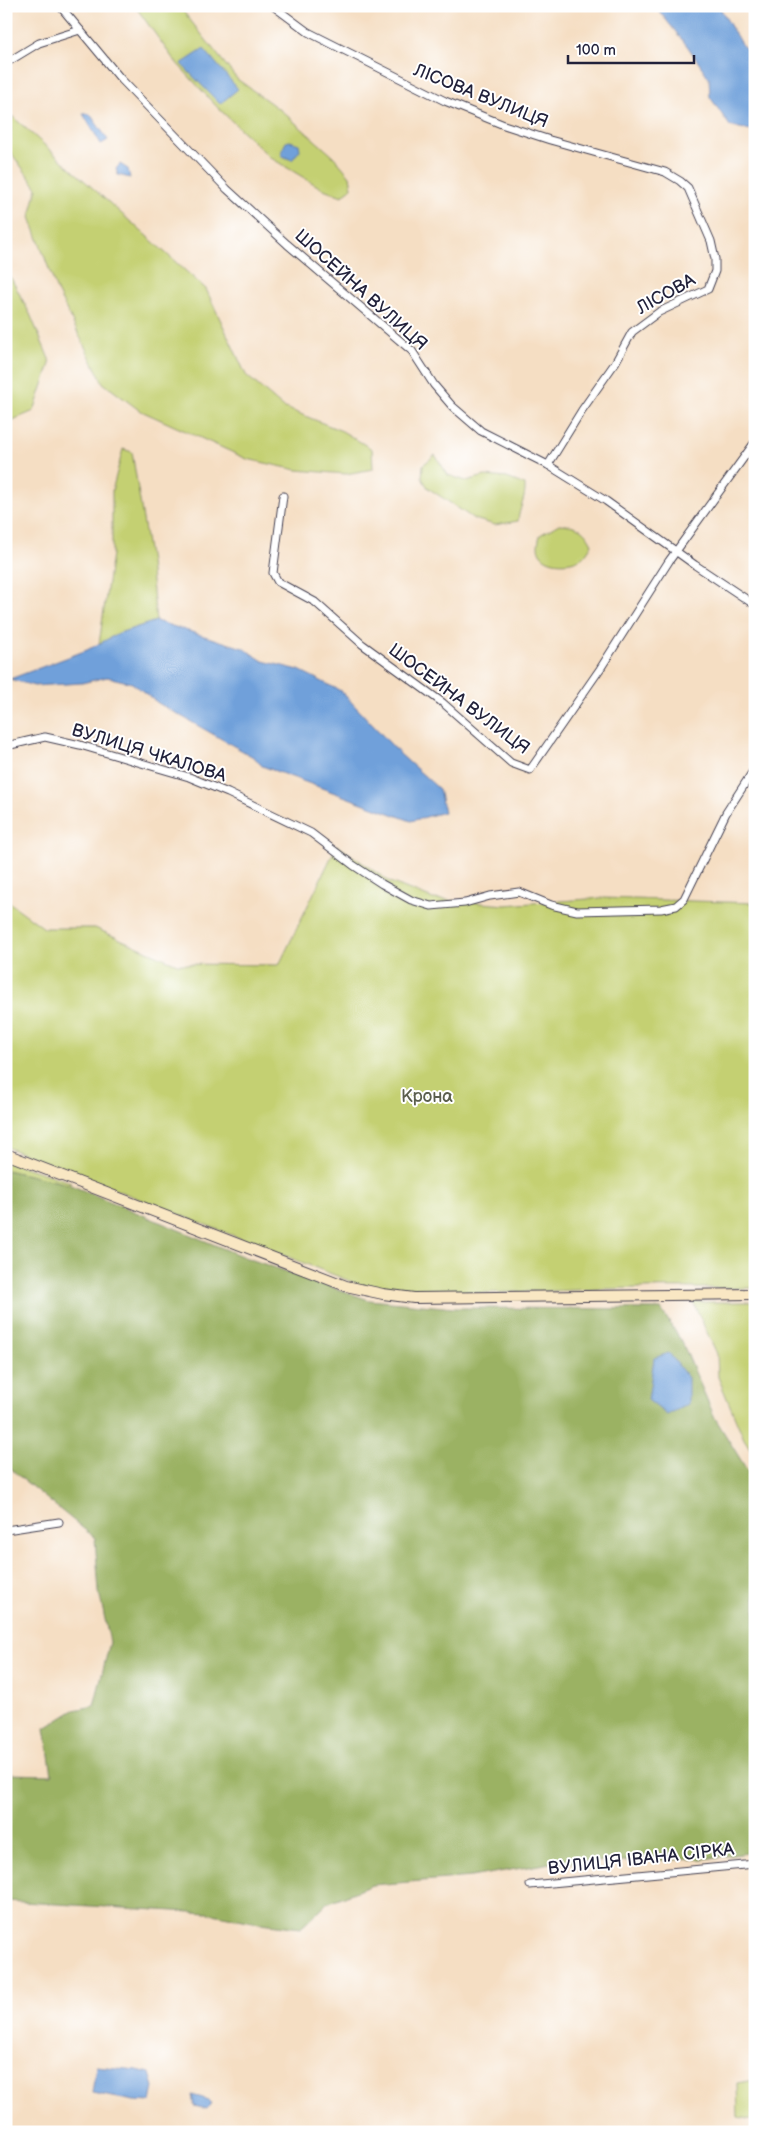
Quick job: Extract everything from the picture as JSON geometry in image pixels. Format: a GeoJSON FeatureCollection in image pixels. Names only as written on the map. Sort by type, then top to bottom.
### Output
{"type":"FeatureCollection","features":[{"type":"Feature","properties":{"kind":"street","name":"ШОСЕЙНА ВУЛИЦЯ"},"geometry":{"type":"LineString","coordinates":[[60,6],[120,78],[227,188],[286,244],[412,352],[434,385],[452,406],[481,431],[548,465],[606,501],[695,565],[755,605]]}},
{"type":"Feature","properties":{"kind":"street","name":"ЛІСОВА ВУЛИЦЯ"},"geometry":{"type":"LineString","coordinates":[[273,6],[308,32],[444,101],[504,125],[550,140],[665,172],[688,188]]}},
{"type":"Feature","properties":{"kind":"street"},"geometry":{"type":"LineString","coordinates":[[6,63],[39,43],[80,30]]}},
{"type":"Feature","properties":{"kind":"street","name":"ЛІСОВА"},"geometry":{"type":"LineString","coordinates":[[548,465],[582,410],[615,363],[632,332],[659,312],[708,289],[715,271],[715,259],[704,220],[688,188]]}},
{"type":"Feature","properties":{"kind":"street","name":"ШОСЕЙНА ВУЛИЦЯ"},"geometry":{"type":"LineString","coordinates":[[283,496],[273,573],[278,582],[315,602],[362,644],[443,703],[511,763],[530,770],[600,669],[650,589],[755,442]]}},
{"type":"Feature","properties":{"kind":"street","name":"ВУЛИЦЯ ЧКАЛОВА"},"geometry":{"type":"LineString","coordinates":[[6,746],[45,737],[190,777],[311,833],[382,884],[411,900],[431,906],[465,903],[490,896],[519,892],[551,905],[577,911],[661,909],[676,906],[684,899],[726,813],[755,768]]}},
{"type":"Feature","properties":{"kind":"street"},"geometry":{"type":"LineString","coordinates":[[6,1154],[338,1282],[383,1294],[442,1298],[755,1294]]}},
{"type":"Feature","properties":{"kind":"street"},"geometry":{"type":"LineString","coordinates":[[6,1530],[60,1522]]}},
{"type":"Feature","properties":{"kind":"street","name":"ВУЛИЦЯ ІВАНА СІРКА"},"geometry":{"type":"LineString","coordinates":[[530,1885],[755,1864]]}},
{"type":"Feature","properties":{"kind":"green space"},"geometry":{"type":"Polygon","coordinates":[[[135,6],[179,6],[237,79],[283,112],[334,157],[350,176],[352,188],[342,196],[321,188],[271,158],[217,107],[174,60],[135,6]]]}},
{"type":"Feature","properties":{"kind":"green space"},"geometry":{"type":"Polygon","coordinates":[[[12,116],[206,289],[246,375],[283,407],[342,431],[372,449],[373,469],[346,474],[297,470],[247,459],[139,410],[103,383],[57,291],[30,217],[37,188],[9,150],[12,116]]]}},
{"type":"Feature","properties":{"kind":"green space"},"geometry":{"type":"Polygon","coordinates":[[[6,274],[11,278],[30,314],[50,364],[34,411],[6,423],[6,274]]]}},
{"type":"Feature","properties":{"kind":"green space"},"geometry":{"type":"Polygon","coordinates":[[[123,449],[132,452],[150,562],[156,621],[119,633],[99,644],[112,554],[112,491],[123,449]]]}},
{"type":"Feature","properties":{"kind":"green space"},"geometry":{"type":"Polygon","coordinates":[[[435,455],[448,475],[466,481],[485,476],[507,478],[525,485],[518,521],[495,525],[474,519],[428,488],[422,478],[423,465],[435,455]]]}},
{"type":"Feature","properties":{"kind":"green space"},"geometry":{"type":"Polygon","coordinates":[[[559,524],[571,525],[579,528],[586,534],[592,544],[583,557],[564,563],[550,561],[540,553],[538,547],[540,535],[559,524]]]}},
{"type":"Feature","properties":{"kind":"green space","name":"Крона"},"geometry":{"type":"Polygon","coordinates":[[[337,845],[390,882],[433,899],[505,905],[602,898],[755,903],[755,1288],[652,1288],[463,1293],[429,1292],[360,1285],[6,1147],[6,900],[44,928],[95,928],[177,964],[279,965],[337,845]]]}},
{"type":"Feature","properties":{"kind":"green space"},"geometry":{"type":"Polygon","coordinates":[[[6,1161],[71,1182],[68,1184],[6,1170],[6,1161]]]}},
{"type":"Feature","properties":{"kind":"green space"},"geometry":{"type":"Polygon","coordinates":[[[6,1170],[68,1184],[244,1257],[369,1300],[454,1308],[661,1309],[682,1342],[715,1418],[755,1483],[755,1852],[704,1859],[550,1863],[471,1877],[372,1885],[327,1903],[301,1928],[253,1922],[208,1913],[6,1901],[6,1774],[52,1775],[45,1728],[74,1710],[94,1706],[110,1642],[99,1592],[95,1538],[6,1464],[6,1170]]]}},
{"type":"Feature","properties":{"kind":"green space"},"geometry":{"type":"Polygon","coordinates":[[[693,1302],[755,1302],[755,1456],[744,1439],[718,1377],[717,1354],[693,1302]]]}},
{"type":"Feature","properties":{"kind":"green space"},"geometry":{"type":"Polygon","coordinates":[[[755,2080],[755,2120],[738,2117],[737,2083],[755,2080]]]}},
{"type":"Feature","properties":{"kind":"water"},"geometry":{"type":"Polygon","coordinates":[[[655,6],[719,6],[741,44],[755,57],[755,131],[730,126],[710,97],[709,78],[688,47],[655,6]]]}},
{"type":"Feature","properties":{"kind":"water"},"geometry":{"type":"Polygon","coordinates":[[[204,49],[238,89],[220,104],[181,64],[204,49]]]}},
{"type":"Feature","properties":{"kind":"water"},"geometry":{"type":"Polygon","coordinates":[[[83,114],[90,114],[108,140],[101,144],[83,114]]]}},
{"type":"Feature","properties":{"kind":"water"},"geometry":{"type":"Polygon","coordinates":[[[290,141],[299,144],[300,150],[292,160],[282,156],[282,150],[286,142],[290,141]]]}},
{"type":"Feature","properties":{"kind":"water"},"geometry":{"type":"Polygon","coordinates":[[[120,164],[128,169],[130,178],[118,175],[116,169],[120,164]]]}},
{"type":"Feature","properties":{"kind":"water"},"geometry":{"type":"Polygon","coordinates":[[[156,621],[243,648],[263,661],[299,670],[341,691],[400,754],[439,789],[444,812],[411,821],[262,766],[255,758],[158,703],[132,683],[107,677],[82,683],[34,686],[10,679],[87,650],[119,633],[156,621]]]}},
{"type":"Feature","properties":{"kind":"water"},"geometry":{"type":"Polygon","coordinates":[[[669,1353],[688,1378],[688,1404],[667,1415],[648,1400],[654,1358],[669,1353]]]}},
{"type":"Feature","properties":{"kind":"water"},"geometry":{"type":"Polygon","coordinates":[[[96,2066],[150,2073],[154,2087],[151,2102],[134,2101],[92,2093],[96,2066]]]}},
{"type":"Feature","properties":{"kind":"water"},"geometry":{"type":"Polygon","coordinates":[[[192,2095],[203,2098],[211,2103],[207,2109],[194,2106],[192,2095]]]}}]}
